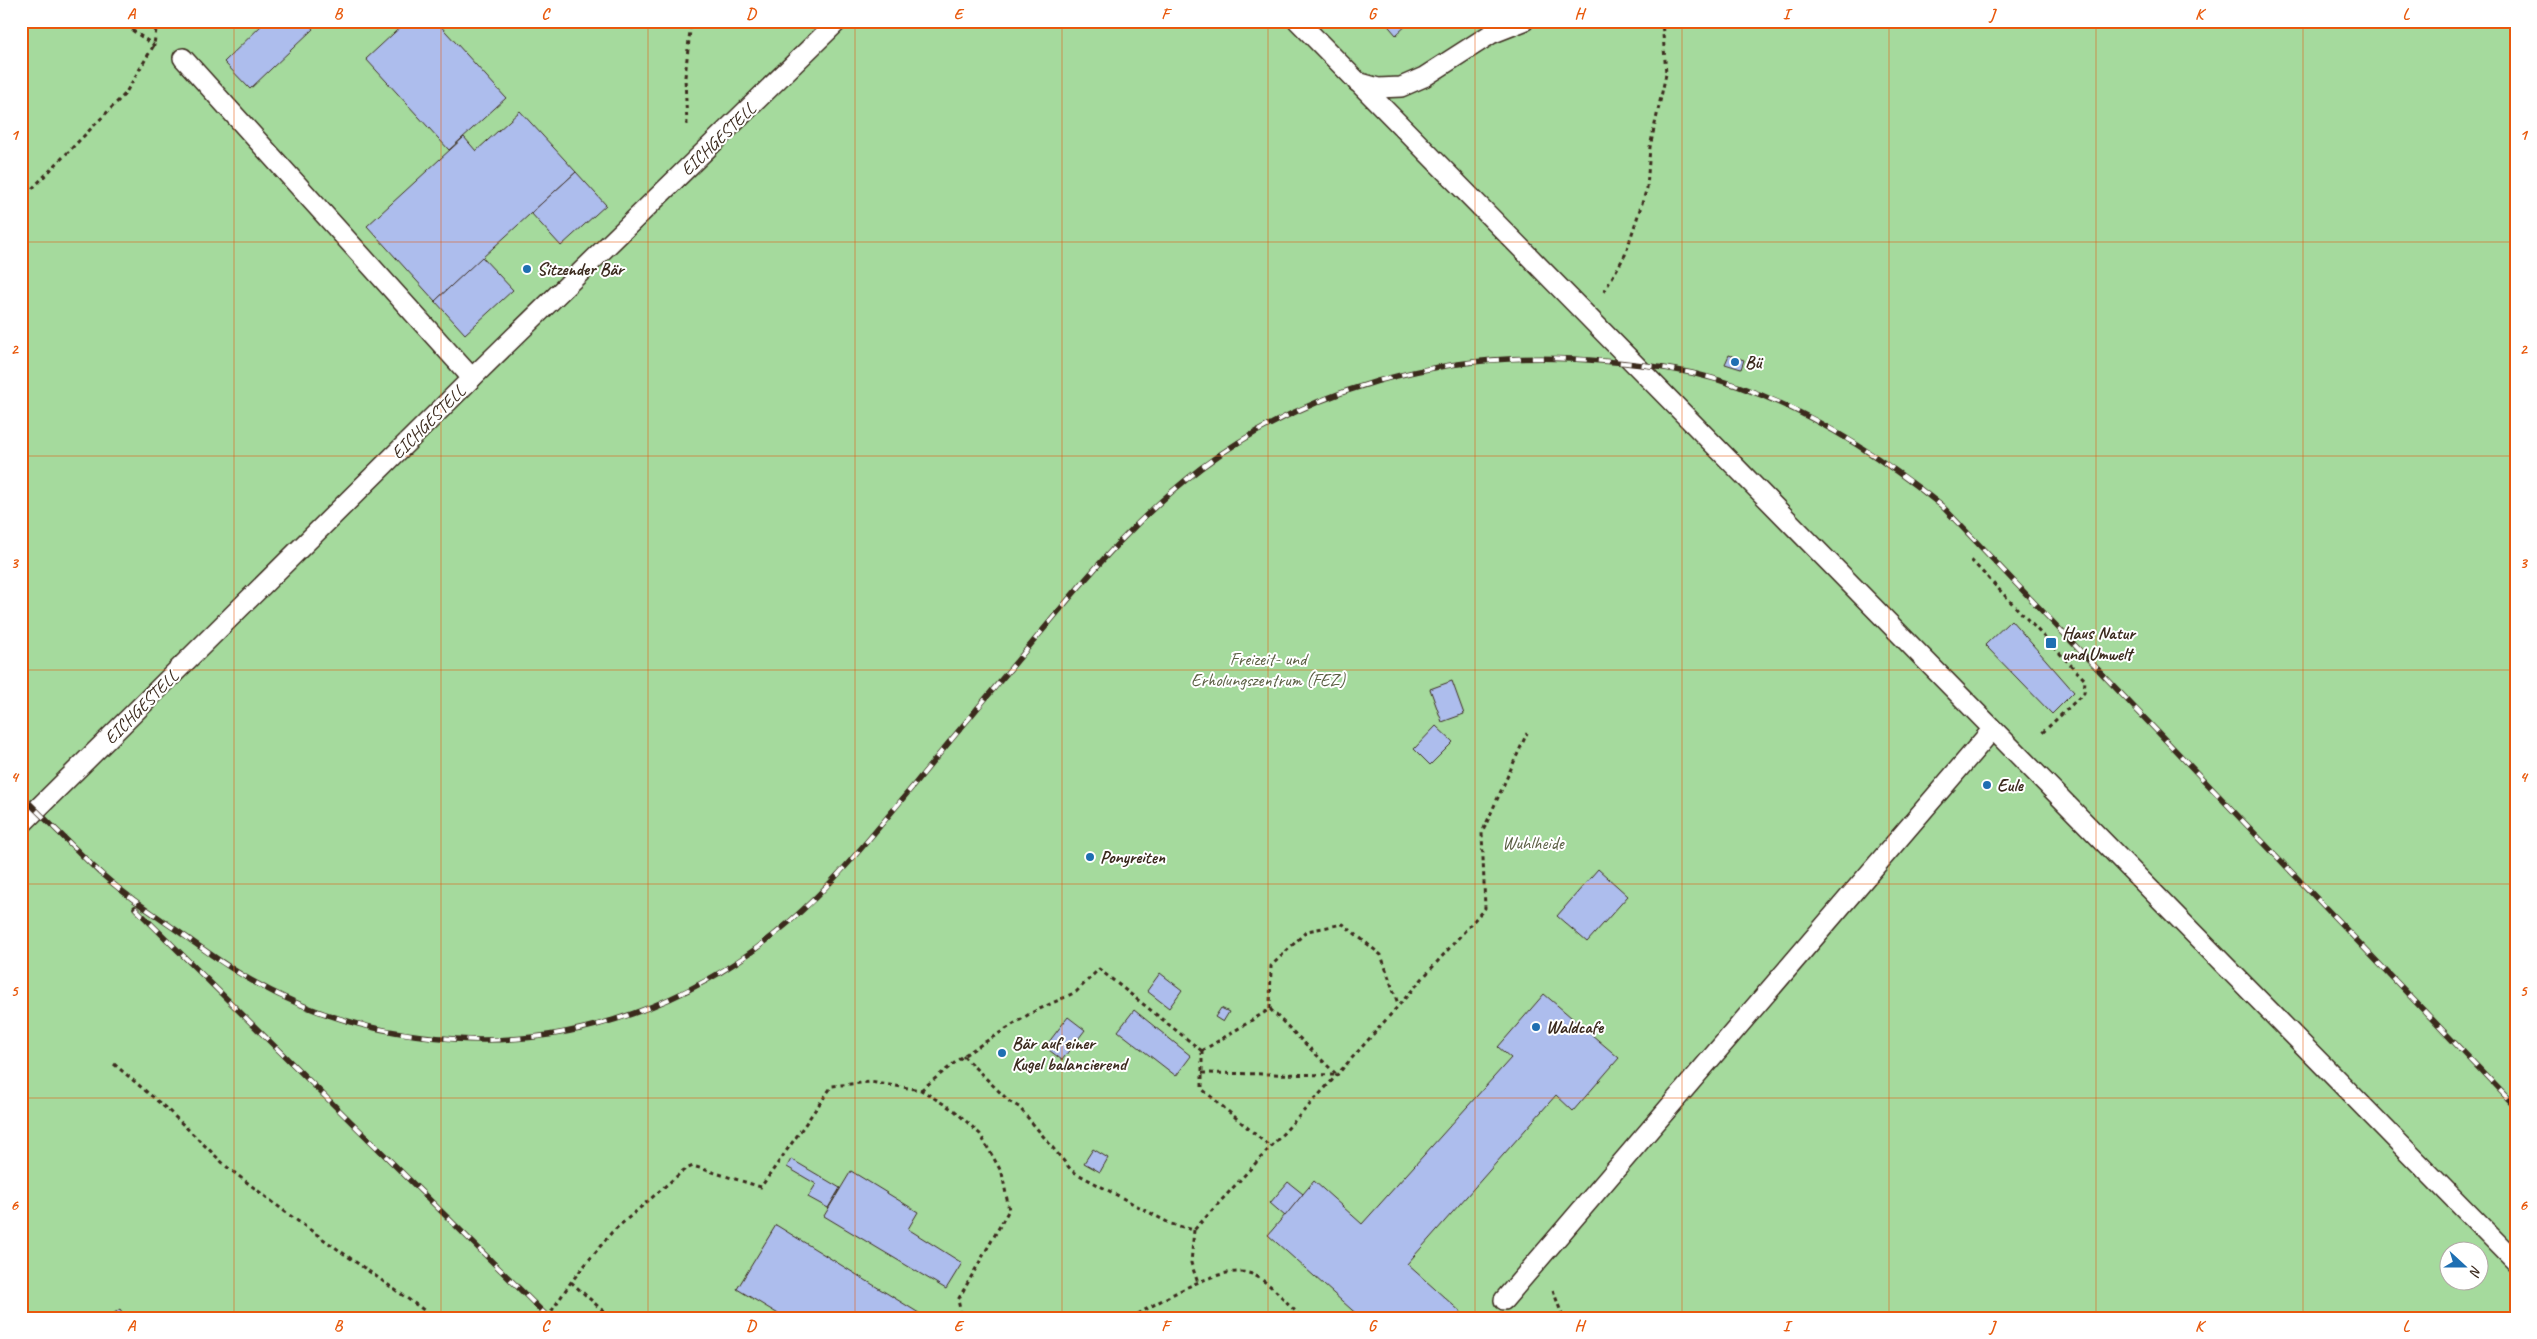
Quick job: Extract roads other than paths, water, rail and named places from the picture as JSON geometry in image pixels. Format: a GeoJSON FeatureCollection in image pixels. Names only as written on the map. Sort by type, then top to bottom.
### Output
{"type":"FeatureCollection","features":[{"type":"Feature","properties":{"kind":"lane","name":"EICHGESTELL"},"geometry":{"type":"LineString","coordinates":[[21,825],[472,378],[838,21]]}},
{"type":"Feature","properties":{"kind":"lane"},"geometry":{"type":"LineString","coordinates":[[1298,21],[2516,1262]]}},
{"type":"Feature","properties":{"kind":"lane"},"geometry":{"type":"LineString","coordinates":[[1356,81],[1378,88],[1401,87],[1424,77],[1491,34],[1524,21]]}},
{"type":"Feature","properties":{"kind":"lane"},"geometry":{"type":"LineString","coordinates":[[182,58],[472,378]]}},
{"type":"Feature","properties":{"kind":"lane"},"geometry":{"type":"LineString","coordinates":[[1504,1300],[1992,730]]}},
{"type":"Feature","properties":{"kind":"railway"},"geometry":{"type":"LineString","coordinates":[[95,868],[137,902],[246,978],[303,1006],[352,1022],[429,1037],[500,1040],[590,1027],[633,1014],[675,997],[715,976],[753,951],[806,907],[869,839],[1101,562],[1139,522],[1179,485],[1242,440],[1285,417],[1330,397],[1377,381],[1425,370],[1474,362],[1523,358],[1617,362],[1692,373],[1760,394],[1825,425],[1885,463],[1942,506],[2516,1107]]}},
{"type":"Feature","properties":{"kind":"railway"},"geometry":{"type":"LineString","coordinates":[[21,795],[100,873]]}},
{"type":"Feature","properties":{"kind":"railway"},"geometry":{"type":"LineString","coordinates":[[135,908],[549,1318]]}},
{"type":"Feature","properties":{"kind":"place","name":"Sitzender Bär"},"geometry":{"type":"Point","coordinates":[527,269]}},
{"type":"Feature","properties":{"kind":"place","name":"Bü"},"geometry":{"type":"Point","coordinates":[1735,362]}},
{"type":"Feature","properties":{"kind":"place","name":"Haus Natur und Umwelt"},"geometry":{"type":"Point","coordinates":[2051,643]}},
{"type":"Feature","properties":{"kind":"place","name":"Eule"},"geometry":{"type":"Point","coordinates":[1987,785]}},
{"type":"Feature","properties":{"kind":"place","name":"Ponyreiten"},"geometry":{"type":"Point","coordinates":[1090,857]}},
{"type":"Feature","properties":{"kind":"place","name":"Waldcafe"},"geometry":{"type":"Point","coordinates":[1536,1027]}},
{"type":"Feature","properties":{"kind":"place","name":"Bär auf einer Kugel balancierend"},"geometry":{"type":"Point","coordinates":[1002,1053]}},
{"type":"Feature","properties":{"kind":"park label","name":"Freizeit- und Erholungszentrum (FEZ)"},"geometry":{"type":"Point","coordinates":[1268,670]}},
{"type":"Feature","properties":{"kind":"park label","name":"Wuhlheide"},"geometry":{"type":"Point","coordinates":[1533,843]}}]}
